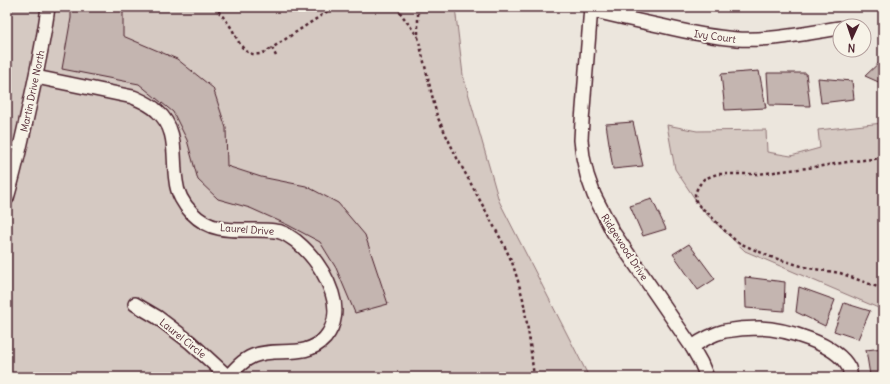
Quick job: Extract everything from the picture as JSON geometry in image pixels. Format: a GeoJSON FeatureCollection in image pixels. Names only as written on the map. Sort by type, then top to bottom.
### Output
{"type":"FeatureCollection","features":[{"type":"Feature","properties":{"kind":"street","name":"Martin Drive North"},"geometry":{"type":"LineString","coordinates":[[7,198],[21,146],[36,77],[48,7]]}},
{"type":"Feature","properties":{"kind":"street","name":"Ivy Court"},"geometry":{"type":"LineString","coordinates":[[591,9],[677,30],[713,37],[759,39],[832,29]]}},
{"type":"Feature","properties":{"kind":"street","name":"Ridgewood Drive"},"geometry":{"type":"LineString","coordinates":[[591,9],[581,140],[587,174],[594,195],[613,232],[692,347],[707,377]]}},
{"type":"Feature","properties":{"kind":"street","name":"Laurel Drive"},"geometry":{"type":"LineString","coordinates":[[36,77],[133,97],[146,103],[157,111],[169,127],[174,142],[176,182],[178,190],[186,207],[193,214],[201,221],[220,229],[277,231],[290,236],[311,255],[320,268],[330,286],[334,299],[335,311],[331,330],[324,339],[306,350],[266,353],[253,356],[242,363],[228,377]]}},
{"type":"Feature","properties":{"kind":"street","name":"Laurel Circle"},"geometry":{"type":"LineString","coordinates":[[135,304],[157,317],[190,342],[228,377]]}},
{"type":"Feature","properties":{"kind":"street"},"geometry":{"type":"LineString","coordinates":[[692,347],[705,338],[725,331],[743,328],[780,330],[810,339],[831,349],[841,358],[849,369],[851,377]]}},
{"type":"Feature","properties":{"kind":"path"},"geometry":{"type":"LineString","coordinates":[[214,7],[231,28],[241,46],[250,53],[261,54],[334,7]]}},
{"type":"Feature","properties":{"kind":"path"},"geometry":{"type":"LineString","coordinates":[[396,7],[418,37]]}},
{"type":"Feature","properties":{"kind":"path"},"geometry":{"type":"LineString","coordinates":[[418,7],[418,37],[437,116],[457,158],[512,262],[523,299],[534,377]]}},
{"type":"Feature","properties":{"kind":"path"},"geometry":{"type":"LineString","coordinates":[[272,48],[276,56]]}},
{"type":"Feature","properties":{"kind":"path"},"geometry":{"type":"LineString","coordinates":[[883,158],[758,174],[717,174],[704,179],[696,189],[695,194],[696,201],[700,207],[737,242],[771,257],[808,268],[840,273],[883,289]]}},
{"type":"Feature","properties":{"kind":"shaded area"},"geometry":{"type":"Polygon","coordinates":[[[7,7],[455,7],[463,75],[499,201],[589,377],[7,377],[7,7]]]}},
{"type":"Feature","properties":{"kind":"shaded area"},"geometry":{"type":"Polygon","coordinates":[[[883,123],[883,310],[745,251],[703,211],[675,169],[667,125],[697,131],[766,130],[767,152],[791,156],[820,148],[818,130],[883,123]]]}},
{"type":"Feature","properties":{"kind":"building"},"geometry":{"type":"Polygon","coordinates":[[[71,7],[123,7],[123,36],[177,59],[213,88],[226,128],[227,166],[261,177],[306,186],[338,203],[365,235],[388,304],[355,313],[336,268],[320,242],[288,225],[250,208],[218,199],[198,180],[187,140],[173,112],[139,84],[62,69],[71,18],[71,7]]]}},
{"type":"Feature","properties":{"kind":"building"},"geometry":{"type":"Polygon","coordinates":[[[883,59],[883,84],[865,76],[883,59]]]}},
{"type":"Feature","properties":{"kind":"building"},"geometry":{"type":"Polygon","coordinates":[[[759,71],[766,108],[725,110],[721,74],[759,71]]]}},
{"type":"Feature","properties":{"kind":"building"},"geometry":{"type":"Polygon","coordinates":[[[767,73],[806,73],[810,106],[769,105],[767,73]]]}},
{"type":"Feature","properties":{"kind":"building"},"geometry":{"type":"Polygon","coordinates":[[[818,78],[852,81],[854,99],[821,103],[818,78]]]}},
{"type":"Feature","properties":{"kind":"building"},"geometry":{"type":"Polygon","coordinates":[[[633,122],[643,166],[613,169],[606,124],[633,122]]]}},
{"type":"Feature","properties":{"kind":"building"},"geometry":{"type":"Polygon","coordinates":[[[652,199],[666,229],[643,236],[630,206],[652,199]]]}},
{"type":"Feature","properties":{"kind":"building"},"geometry":{"type":"Polygon","coordinates":[[[689,244],[715,279],[698,290],[673,254],[689,244]]]}},
{"type":"Feature","properties":{"kind":"building"},"geometry":{"type":"Polygon","coordinates":[[[745,277],[785,282],[784,311],[746,308],[745,277]]]}},
{"type":"Feature","properties":{"kind":"building"},"geometry":{"type":"Polygon","coordinates":[[[799,287],[835,300],[825,326],[796,312],[799,287]]]}},
{"type":"Feature","properties":{"kind":"building"},"geometry":{"type":"Polygon","coordinates":[[[844,303],[870,311],[858,339],[834,331],[844,303]]]}},
{"type":"Feature","properties":{"kind":"building"},"geometry":{"type":"Polygon","coordinates":[[[883,348],[883,373],[870,375],[866,350],[883,348]]]}}]}
